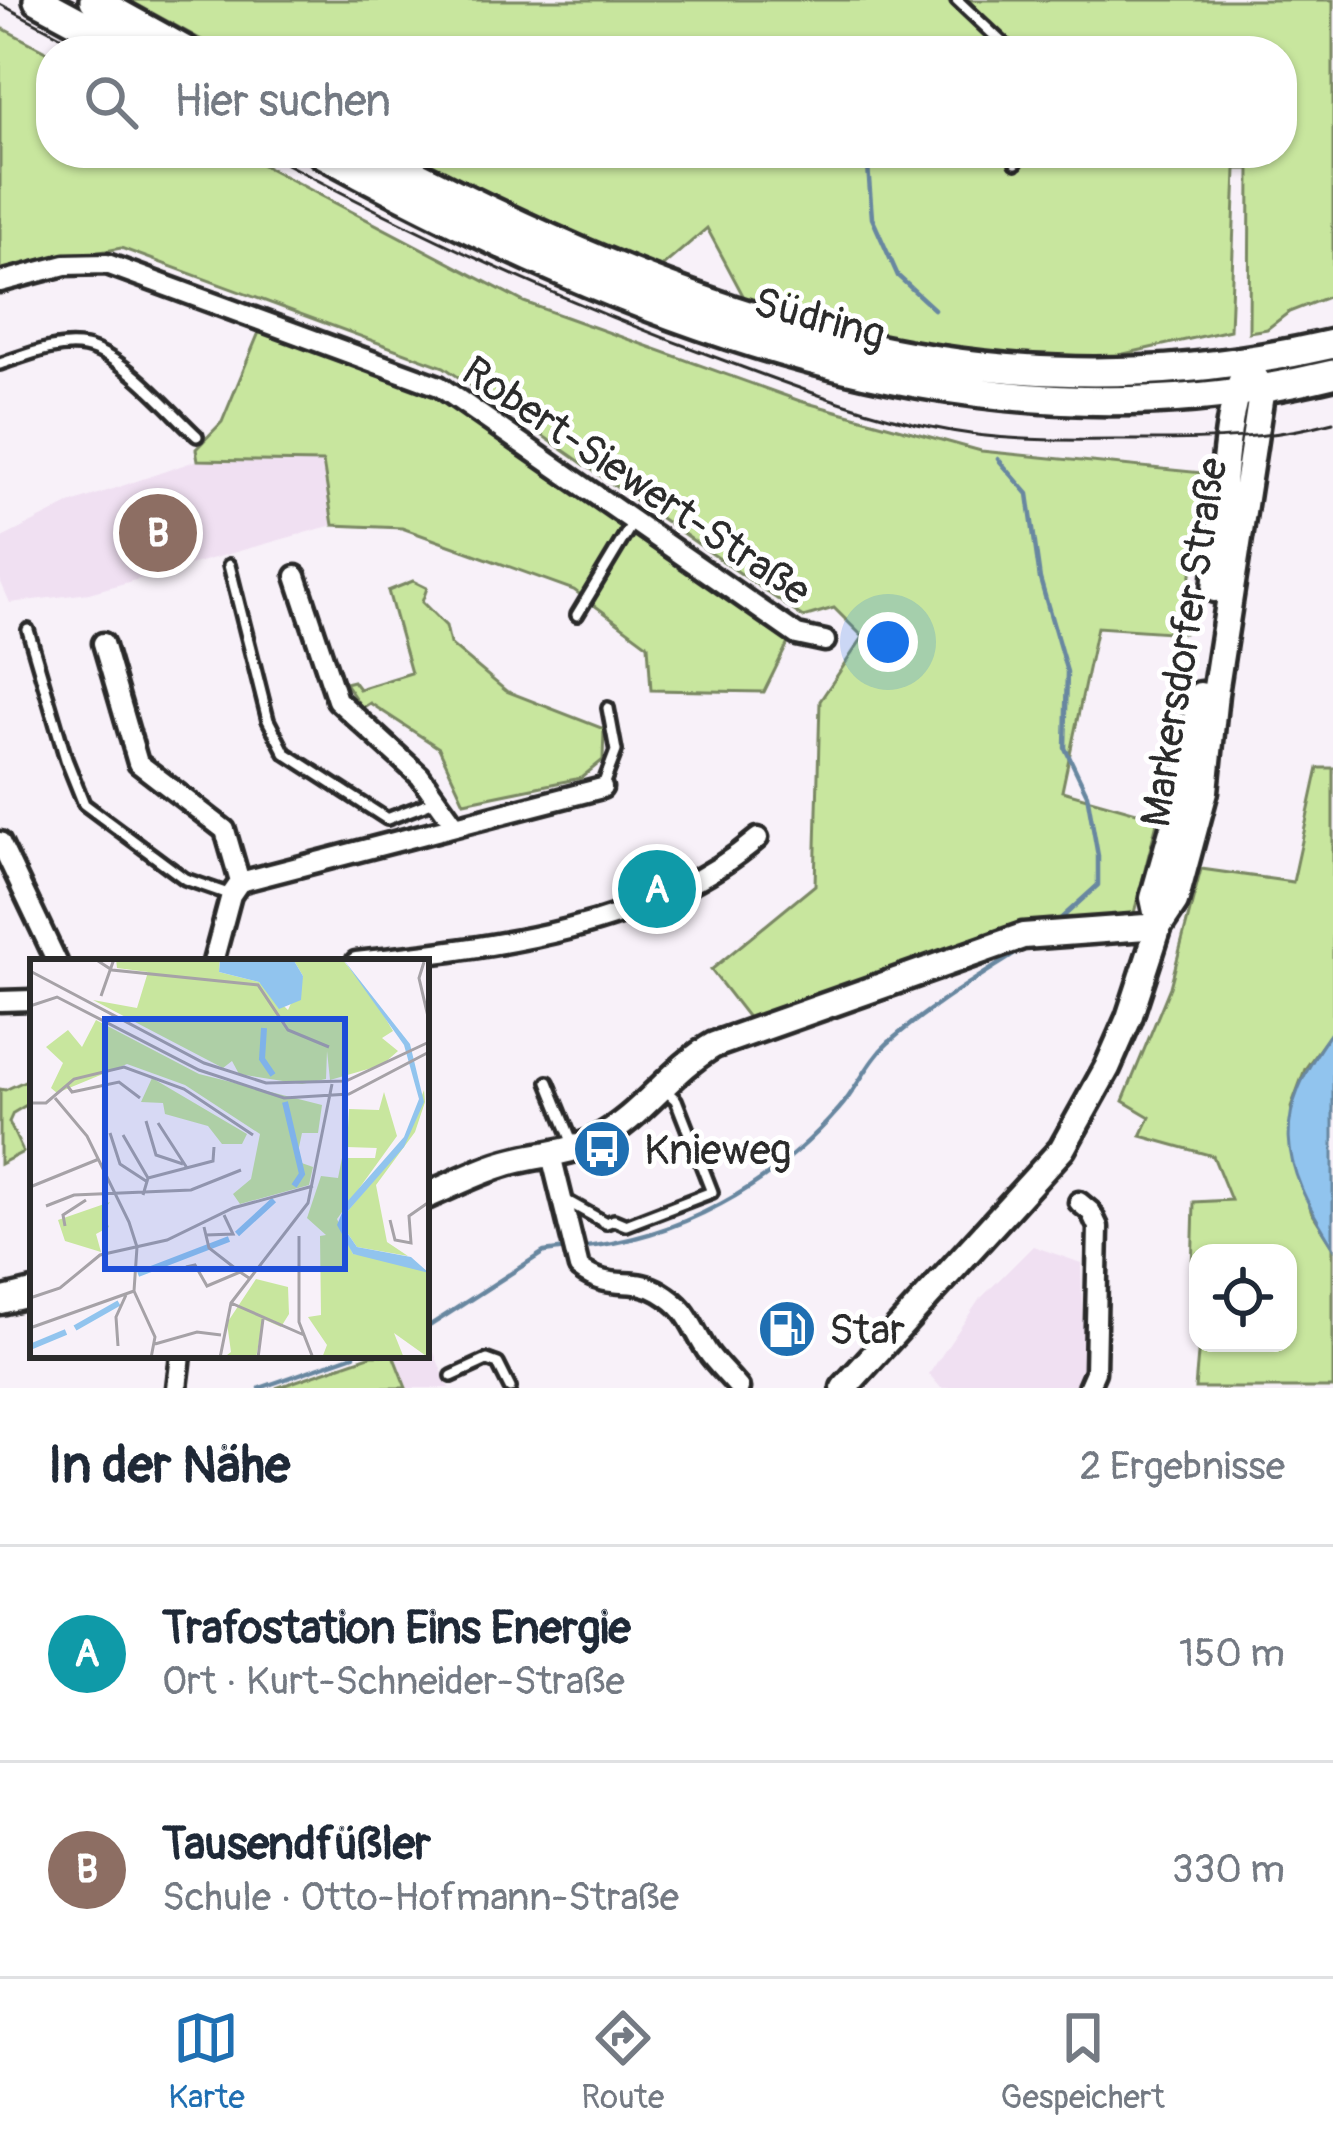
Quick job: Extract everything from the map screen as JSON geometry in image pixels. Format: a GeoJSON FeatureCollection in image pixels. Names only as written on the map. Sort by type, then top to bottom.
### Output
{"type":"FeatureCollection","features":[{"type":"Feature","properties":{"kind":"main road"},"geometry":{"type":"LineString","coordinates":[[38,0],[105,36]]}},
{"type":"Feature","properties":{"kind":"main road"},"geometry":{"type":"LineString","coordinates":[[94,0],[159,36]]}},
{"type":"Feature","properties":{"kind":"main road","name":"Südring"},"geometry":{"type":"LineString","coordinates":[[350,168],[472,232],[681,321],[808,362],[947,389],[1055,400],[1187,398],[1333,344]]}},
{"type":"Feature","properties":{"kind":"main road","name":"Südring"},"geometry":{"type":"LineString","coordinates":[[404,168],[634,277],[820,338],[894,355],[1058,372],[1333,374]]}},
{"type":"Feature","properties":{"kind":"main road","name":"Markersdorfer Straße"},"geometry":{"type":"LineString","coordinates":[[844,1388],[1062,1148],[1122,1035],[1159,926],[1154,898],[1186,782],[1249,374]]}},
{"type":"Feature","properties":{"kind":"main road"},"geometry":{"type":"LineString","coordinates":[[429,1195],[512,1161],[563,1152],[599,1138],[714,1045],[1023,936],[1159,926]]}},
{"type":"Feature","properties":{"kind":"main road"},"geometry":{"type":"LineString","coordinates":[[0,1301],[30,1294]]}},
{"type":"Feature","properties":{"kind":"street","name":"Robert-Siewert-Straße"},"geometry":{"type":"LineString","coordinates":[[0,282],[65,266],[107,264],[439,386],[797,635],[825,641]]}},
{"type":"Feature","properties":{"kind":"street"},"geometry":{"type":"LineString","coordinates":[[296,576],[337,700],[420,776],[455,825]]}},
{"type":"Feature","properties":{"kind":"street"},"geometry":{"type":"LineString","coordinates":[[103,644],[139,763],[224,830],[236,888],[214,959]]}},
{"type":"Feature","properties":{"kind":"street"},"geometry":{"type":"LineString","coordinates":[[236,888],[602,788]]}},
{"type":"Feature","properties":{"kind":"street"},"geometry":{"type":"LineString","coordinates":[[386,959],[477,950],[643,907],[705,877],[758,838]]}},
{"type":"Feature","properties":{"kind":"street"},"geometry":{"type":"LineString","coordinates":[[0,842],[57,959]]}},
{"type":"Feature","properties":{"kind":"street"},"geometry":{"type":"LineString","coordinates":[[0,1001],[30,1000]]}},
{"type":"Feature","properties":{"kind":"street"},"geometry":{"type":"LineString","coordinates":[[563,1152],[560,1198],[571,1247],[591,1277],[613,1285],[640,1284],[658,1290],[691,1317],[706,1349],[739,1388]]}},
{"type":"Feature","properties":{"kind":"street"},"geometry":{"type":"LineString","coordinates":[[1079,1202],[1099,1227],[1095,1372],[1088,1388]]}},
{"type":"Feature","properties":{"kind":"street"},"geometry":{"type":"LineString","coordinates":[[177,1388],[181,1358]]}},
{"type":"Feature","properties":{"kind":"lane"},"geometry":{"type":"LineString","coordinates":[[957,0],[995,36]]}},
{"type":"Feature","properties":{"kind":"lane"},"geometry":{"type":"LineString","coordinates":[[0,364],[81,346],[109,356],[197,436]]}},
{"type":"Feature","properties":{"kind":"lane"},"geometry":{"type":"LineString","coordinates":[[577,616],[634,520]]}},
{"type":"Feature","properties":{"kind":"lane"},"geometry":{"type":"LineString","coordinates":[[229,565],[268,720],[285,753],[387,819],[437,800]]}},
{"type":"Feature","properties":{"kind":"lane"},"geometry":{"type":"LineString","coordinates":[[28,630],[84,804],[185,879],[236,888]]}},
{"type":"Feature","properties":{"kind":"lane"},"geometry":{"type":"LineString","coordinates":[[602,788],[616,751],[608,708]]}},
{"type":"Feature","properties":{"kind":"lane"},"geometry":{"type":"LineString","coordinates":[[548,1082],[563,1152]]}},
{"type":"Feature","properties":{"kind":"lane"},"geometry":{"type":"LineString","coordinates":[[560,1198],[606,1223],[614,1220],[626,1225],[712,1192],[676,1100],[662,1086]]}},
{"type":"Feature","properties":{"kind":"lane"},"geometry":{"type":"LineString","coordinates":[[452,1376],[487,1360],[499,1364],[511,1388]]}},
{"type":"Feature","properties":{"kind":"shaded area"},"geometry":{"type":"Polygon","coordinates":[[[198,460],[324,462],[333,525],[89,593],[10,603],[0,580],[0,539],[69,504],[198,460]]]}},
{"type":"Feature","properties":{"kind":"shaded area"},"geometry":{"type":"Polygon","coordinates":[[[1033,1246],[1081,1263],[1084,1369],[1076,1388],[941,1388],[929,1374],[979,1300],[1033,1246]]]}},
{"type":"Feature","properties":{"kind":"shaded area"},"geometry":{"type":"Polygon","coordinates":[[[429,1341],[449,1388],[276,1388],[363,1358],[429,1358],[429,1341]]]}},
{"type":"Feature","properties":{"kind":"green space"},"geometry":{"type":"Polygon","coordinates":[[[129,0],[1333,0],[1333,295],[1289,312],[1267,329],[1249,332],[1250,169],[1236,169],[1230,330],[1097,360],[1008,359],[856,337],[746,301],[707,228],[657,271],[438,168],[1297,168],[1297,36],[195,36],[129,0]]]}},
{"type":"Feature","properties":{"kind":"green space"},"geometry":{"type":"Polygon","coordinates":[[[0,27],[36,46],[36,168],[269,168],[524,302],[800,401],[981,451],[1203,473],[1184,633],[1097,627],[1062,791],[1158,818],[1133,917],[753,1024],[711,970],[815,885],[820,701],[863,637],[834,608],[803,617],[444,367],[121,248],[0,271],[0,27]]]}},
{"type":"Feature","properties":{"kind":"green space"},"geometry":{"type":"Polygon","coordinates":[[[262,325],[440,395],[790,639],[764,692],[651,690],[648,645],[574,590],[402,528],[333,525],[323,462],[198,460],[196,449],[222,422],[262,325]]]}},
{"type":"Feature","properties":{"kind":"green space"},"geometry":{"type":"Polygon","coordinates":[[[413,581],[427,588],[422,602],[446,626],[450,644],[506,691],[604,729],[603,760],[581,778],[464,802],[439,748],[370,703],[362,708],[345,683],[353,681],[359,689],[411,673],[388,591],[413,581]]]}},
{"type":"Feature","properties":{"kind":"green space"},"geometry":{"type":"Polygon","coordinates":[[[1318,768],[1333,768],[1333,1030],[1305,1069],[1291,1107],[1311,1211],[1333,1246],[1333,1388],[1195,1388],[1198,1352],[1297,1352],[1297,1244],[1193,1244],[1194,1202],[1231,1200],[1213,1156],[1141,1136],[1150,1117],[1123,1101],[1170,987],[1201,869],[1293,882],[1318,768]]]}},
{"type":"Feature","properties":{"kind":"green space"},"geometry":{"type":"Polygon","coordinates":[[[27,1080],[30,1103],[13,1113],[9,1122],[23,1152],[0,1164],[0,1089],[27,1080]]]}},
{"type":"Feature","properties":{"kind":"green space"},"geometry":{"type":"Polygon","coordinates":[[[363,1358],[394,1358],[406,1388],[276,1388],[363,1358]]]}},
{"type":"Feature","properties":{"kind":"water"},"geometry":{"type":"Polygon","coordinates":[[[1333,1030],[1333,1246],[1301,1188],[1289,1137],[1299,1087],[1333,1030]]]}},
{"type":"Feature","properties":{"kind":"waterway"},"geometry":{"type":"LineString","coordinates":[[868,168],[872,218],[898,276],[934,309]]}},
{"type":"Feature","properties":{"kind":"waterway"},"geometry":{"type":"LineString","coordinates":[[998,459],[1028,494],[1040,579],[1067,672],[1065,748],[1087,794],[1098,856],[1098,885],[1056,923]]}},
{"type":"Feature","properties":{"kind":"waterway"},"geometry":{"type":"LineString","coordinates":[[577,1248],[615,1243],[687,1220],[753,1184],[813,1137],[888,1043],[1024,948]]}},
{"type":"Feature","properties":{"kind":"waterway"},"geometry":{"type":"LineString","coordinates":[[429,1326],[544,1252],[566,1249]]}},
{"type":"Feature","properties":{"kind":"waterway"},"geometry":{"type":"LineString","coordinates":[[260,1388],[345,1358]]}},
{"type":"Feature","properties":{"kind":"tram line"},"geometry":{"type":"LineString","coordinates":[[0,4],[61,36]]}},
{"type":"Feature","properties":{"kind":"tram line"},"geometry":{"type":"LineString","coordinates":[[295,168],[436,240],[609,316],[805,390],[909,422],[962,433],[1039,440],[1192,440],[1286,432],[1333,422]]}},
{"type":"Feature","properties":{"kind":"place","name":"Tausendfüßler"},"geometry":{"type":"Point","coordinates":[158,533]}},
{"type":"Feature","properties":{"kind":"place","name":"Trafostation Eins Energie"},"geometry":{"type":"Point","coordinates":[657,889]}},
{"type":"Feature","properties":{"kind":"place","name":"Knieweg"},"geometry":{"type":"Point","coordinates":[602,1149]}},
{"type":"Feature","properties":{"kind":"place","name":"Star"},"geometry":{"type":"Point","coordinates":[787,1329]}}]}
